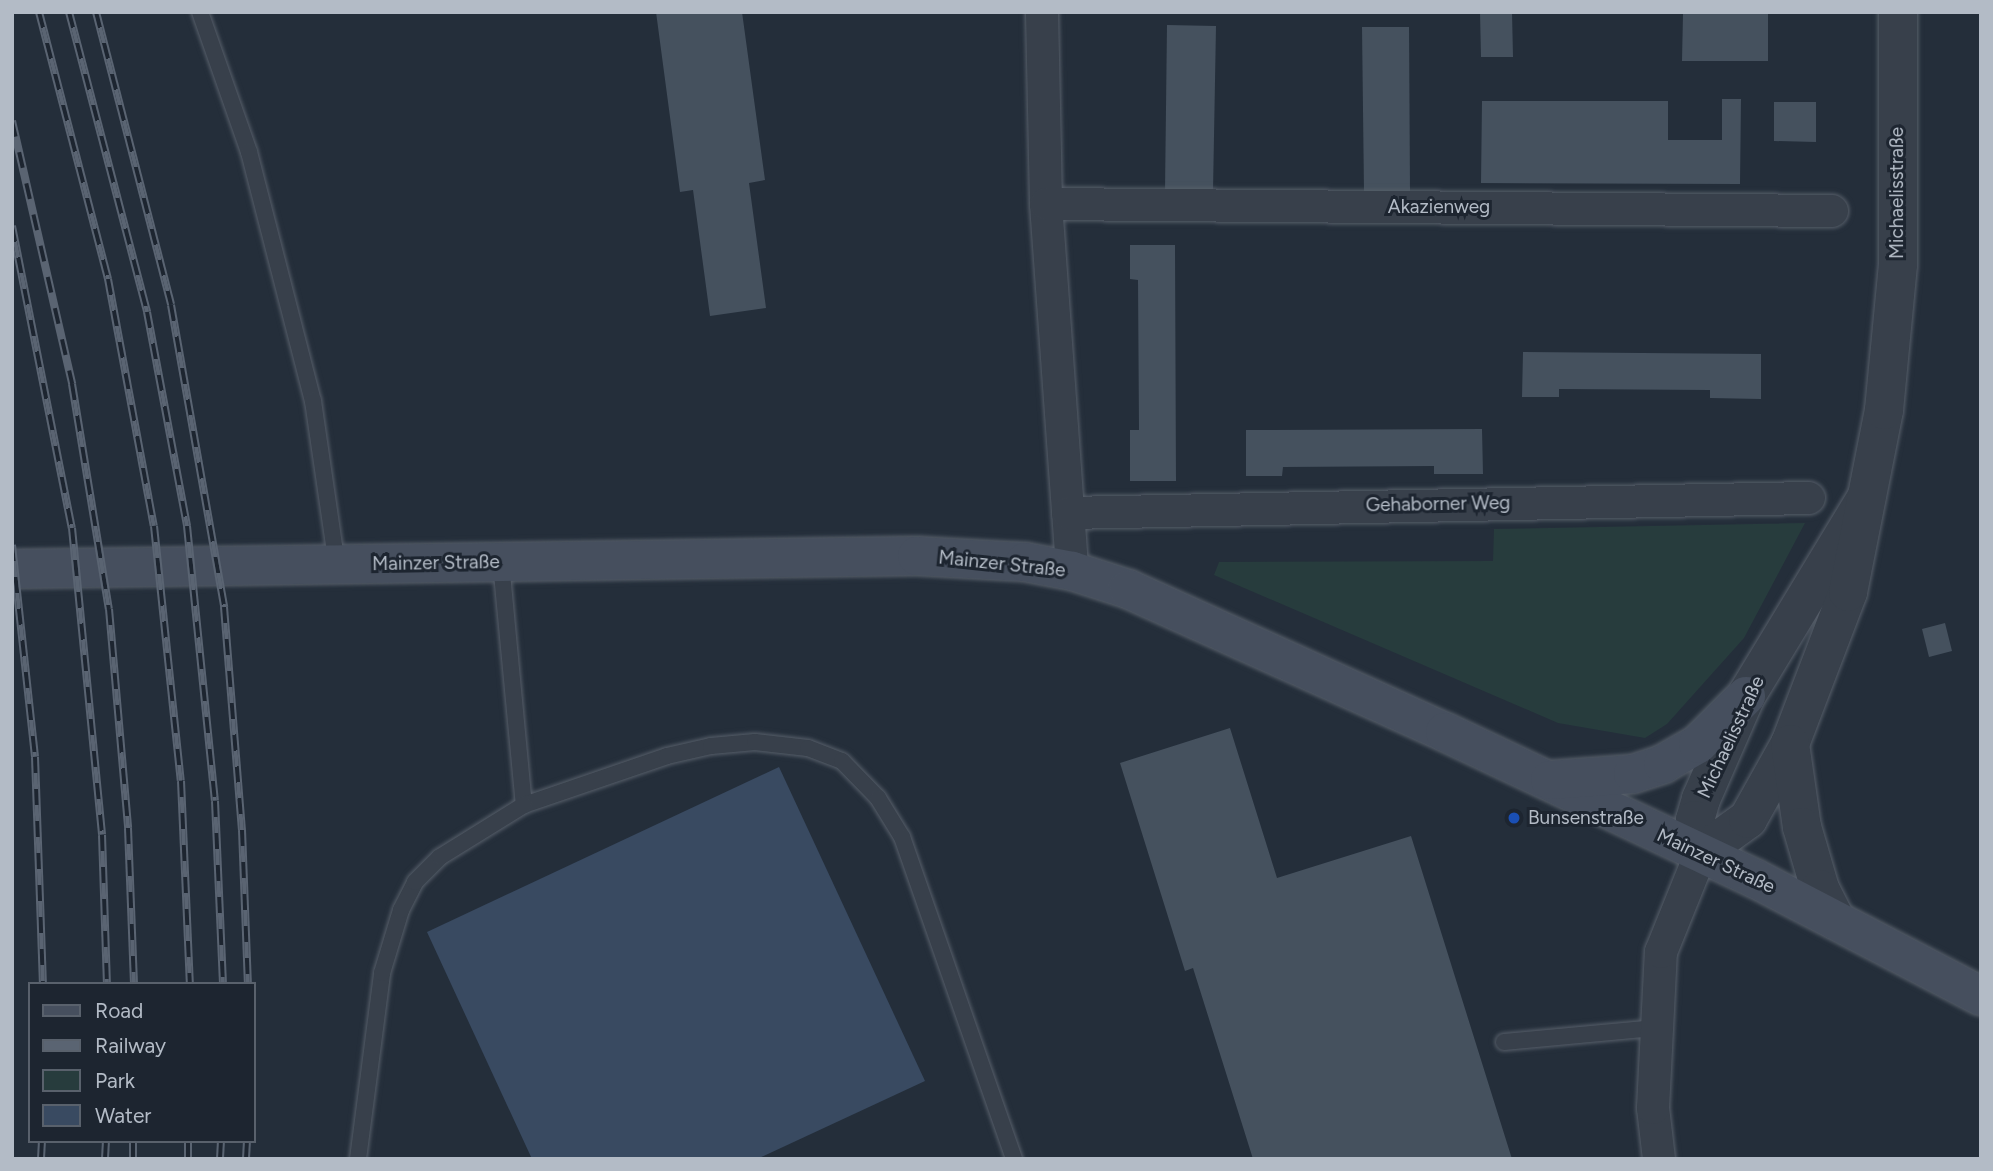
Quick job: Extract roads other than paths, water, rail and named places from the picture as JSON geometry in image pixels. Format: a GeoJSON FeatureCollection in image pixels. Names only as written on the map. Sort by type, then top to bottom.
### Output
{"type":"FeatureCollection","features":[{"type":"Feature","properties":{"kind":"main road","name":"Mainzer Straße"},"geometry":{"type":"LineString","coordinates":[[12,569],[917,556],[1025,562],[1072,571],[1128,589],[1545,780],[1701,853],[1981,996]]}},
{"type":"Feature","properties":{"kind":"main road"},"geometry":{"type":"LineString","coordinates":[[1545,780],[1620,776],[1663,764],[1698,744],[1746,696]]}},
{"type":"Feature","properties":{"kind":"street"},"geometry":{"type":"LineString","coordinates":[[1042,12],[1046,204],[1072,571]]}},
{"type":"Feature","properties":{"kind":"street","name":"Michaelisstraße"},"geometry":{"type":"LineString","coordinates":[[1866,498],[1746,696],[1701,799],[1695,820],[1701,853],[1748,819],[1790,744],[1848,592],[1884,410],[1898,265],[1898,12]]}},
{"type":"Feature","properties":{"kind":"street","name":"Akazienweg"},"geometry":{"type":"LineString","coordinates":[[1046,204],[1832,211]]}},
{"type":"Feature","properties":{"kind":"street","name":"Gehaborner Weg"},"geometry":{"type":"LineString","coordinates":[[1068,513],[1809,498]]}},
{"type":"Feature","properties":{"kind":"street"},"geometry":{"type":"LineString","coordinates":[[1790,744],[1798,815],[1820,889],[1836,920]]}},
{"type":"Feature","properties":{"kind":"street"},"geometry":{"type":"LineString","coordinates":[[1659,1159],[1653,1108],[1661,952],[1701,853]]}},
{"type":"Feature","properties":{"kind":"lane"},"geometry":{"type":"LineString","coordinates":[[200,12],[248,152],[313,401],[337,565]]}},
{"type":"Feature","properties":{"kind":"lane"},"geometry":{"type":"LineString","coordinates":[[501,563],[524,805]]}},
{"type":"Feature","properties":{"kind":"lane"},"geometry":{"type":"LineString","coordinates":[[358,1159],[382,974],[401,909],[415,882],[440,857],[524,805],[667,756],[711,746],[755,742],[808,748],[842,761],[878,798],[902,837],[1014,1159]]}},
{"type":"Feature","properties":{"kind":"lane"},"geometry":{"type":"LineString","coordinates":[[1504,1042],[1656,1028]]}},
{"type":"Feature","properties":{"kind":"water"},"geometry":{"type":"Polygon","coordinates":[[[779,767],[925,1081],[757,1159],[532,1159],[427,932],[779,767]]]}},
{"type":"Feature","properties":{"kind":"railway"},"geometry":{"type":"LineString","coordinates":[[39,12],[108,279],[154,526],[181,781],[190,982]]}},
{"type":"Feature","properties":{"kind":"railway"},"geometry":{"type":"LineString","coordinates":[[69,12],[147,312],[187,526],[215,801],[223,982]]}},
{"type":"Feature","properties":{"kind":"railway"},"geometry":{"type":"LineString","coordinates":[[96,12],[171,305],[224,607],[242,830],[248,982]]}},
{"type":"Feature","properties":{"kind":"railway"},"geometry":{"type":"LineString","coordinates":[[12,121],[72,384],[109,609],[128,828],[134,982]]}},
{"type":"Feature","properties":{"kind":"railway"},"geometry":{"type":"LineString","coordinates":[[12,226],[72,528],[102,835],[107,982]]}},
{"type":"Feature","properties":{"kind":"railway"},"geometry":{"type":"LineString","coordinates":[[12,545],[35,757],[43,982]]}},
{"type":"Feature","properties":{"kind":"railway"},"geometry":{"type":"LineString","coordinates":[[41,1159],[42,1143]]}},
{"type":"Feature","properties":{"kind":"railway"},"geometry":{"type":"LineString","coordinates":[[105,1159],[106,1143]]}},
{"type":"Feature","properties":{"kind":"railway"},"geometry":{"type":"LineString","coordinates":[[133,1143],[133,1159]]}},
{"type":"Feature","properties":{"kind":"railway"},"geometry":{"type":"LineString","coordinates":[[188,1143],[188,1159]]}},
{"type":"Feature","properties":{"kind":"railway"},"geometry":{"type":"LineString","coordinates":[[220,1159],[221,1143]]}},
{"type":"Feature","properties":{"kind":"railway"},"geometry":{"type":"LineString","coordinates":[[246,1159],[247,1143]]}},
{"type":"Feature","properties":{"kind":"place","name":"Bunsenstraße"},"geometry":{"type":"Point","coordinates":[1514,818]}}]}
